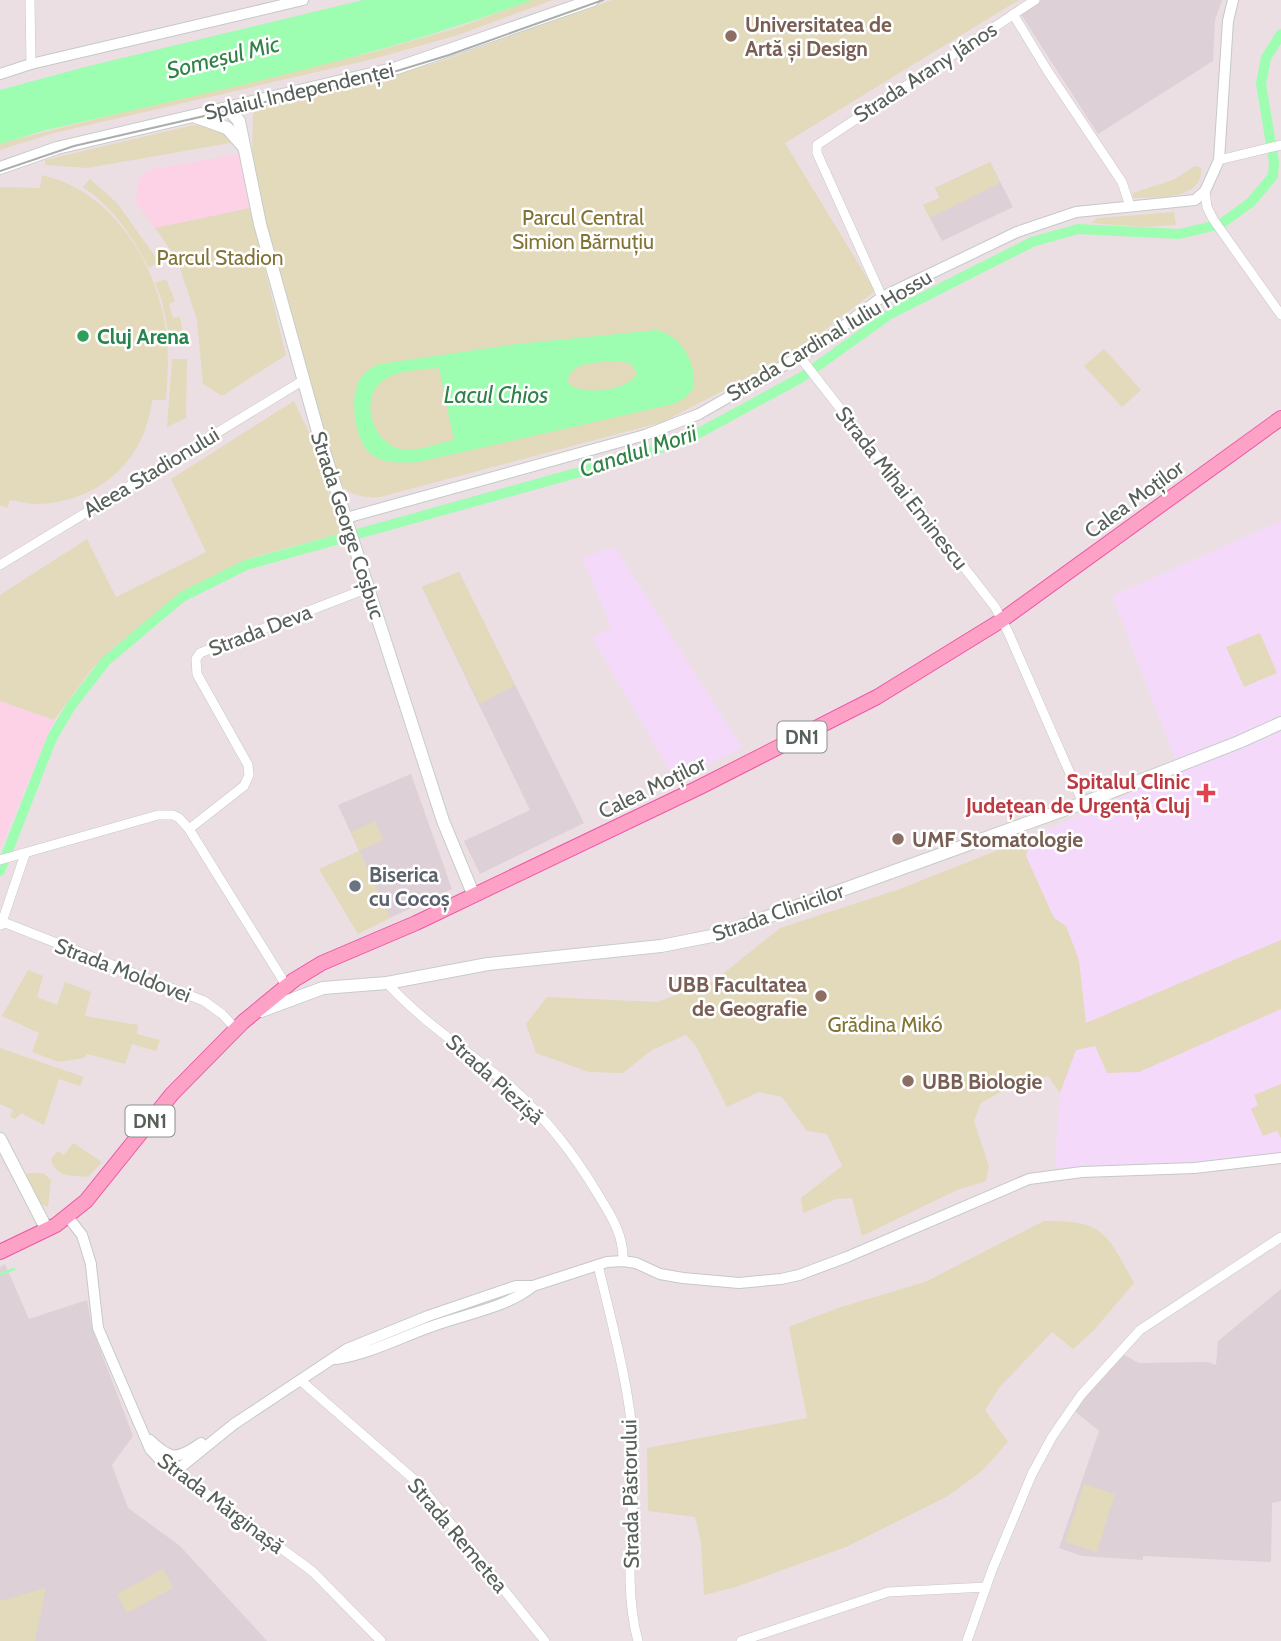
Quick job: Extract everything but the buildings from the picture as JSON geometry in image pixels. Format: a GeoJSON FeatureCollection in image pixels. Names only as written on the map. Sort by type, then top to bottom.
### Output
{"type":"FeatureCollection","features":[{"type":"Feature","properties":{"kind":"main road","name":"Splaiul Independenței"},"geometry":{"type":"LineString","coordinates":[[0,167],[57,148],[397,68],[593,0]]}},
{"type":"Feature","properties":{"kind":"main road","name":"Strada George Coșbuc"},"geometry":{"type":"LineString","coordinates":[[223,109],[227,128],[244,148]]}},
{"type":"Feature","properties":{"kind":"main road","name":"Strada George Coșbuc"},"geometry":{"type":"LineString","coordinates":[[223,109],[239,121],[260,224],[302,380],[443,821],[474,896]]}},
{"type":"Feature","properties":{"kind":"main road","name":"Strada George Coșbuc"},"geometry":{"type":"LineString","coordinates":[[194,116],[227,128]]}},
{"type":"Feature","properties":{"kind":"main road","name":"Calea Moților"},"geometry":{"type":"LineString","coordinates":[[69,1217],[95,1192],[172,1094],[236,1029],[286,985],[322,963],[474,896],[877,697],[1002,621],[1281,418]]}},
{"type":"Feature","properties":{"kind":"main road","name":"Strada Clinicilor"},"geometry":{"type":"LineString","coordinates":[[253,1014],[316,990],[387,983],[488,964],[661,946],[708,938],[1083,803],[1281,723]]}},
{"type":"Feature","properties":{"kind":"main road"},"geometry":{"type":"LineString","coordinates":[[0,1139],[47,1230]]}},
{"type":"Feature","properties":{"kind":"main road","name":"DN1"},"geometry":{"type":"LineString","coordinates":[[0,1252],[69,1217]]}},
{"type":"Feature","properties":{"kind":"street"},"geometry":{"type":"LineString","coordinates":[[30,0],[31,64]]}},
{"type":"Feature","properties":{"kind":"street"},"geometry":{"type":"LineString","coordinates":[[0,74],[31,64],[303,0]]}},
{"type":"Feature","properties":{"kind":"street","name":"Strada Arany János"},"geometry":{"type":"LineString","coordinates":[[882,298],[817,153],[817,145],[1035,0]]}},
{"type":"Feature","properties":{"kind":"street"},"geometry":{"type":"LineString","coordinates":[[1233,0],[1229,12],[1219,160],[1205,191],[1207,207],[1281,315]]}},
{"type":"Feature","properties":{"kind":"street"},"geometry":{"type":"LineString","coordinates":[[1013,14],[1047,71],[1122,182],[1130,206]]}},
{"type":"Feature","properties":{"kind":"street"},"geometry":{"type":"LineString","coordinates":[[1219,160],[1279,145]]}},
{"type":"Feature","properties":{"kind":"street","name":"Strada Cardinal Iuliu Hossu"},"geometry":{"type":"LineString","coordinates":[[346,518],[667,428],[802,361],[882,298],[951,262],[1037,223],[1076,212],[1195,200],[1205,191]]}},
{"type":"Feature","properties":{"kind":"street","name":"Strada Mihai Eminescu"},"geometry":{"type":"LineString","coordinates":[[802,361],[989,598],[1002,621],[1083,803]]}},
{"type":"Feature","properties":{"kind":"street","name":"Aleea Stadionului"},"geometry":{"type":"LineString","coordinates":[[0,565],[302,380]]}},
{"type":"Feature","properties":{"kind":"street","name":"Strada Deva"},"geometry":{"type":"LineString","coordinates":[[189,829],[244,786],[249,771],[197,674],[196,659],[200,653],[368,588]]}},
{"type":"Feature","properties":{"kind":"street"},"geometry":{"type":"LineString","coordinates":[[0,860],[158,815],[179,818],[189,829],[286,985]]}},
{"type":"Feature","properties":{"kind":"street"},"geometry":{"type":"LineString","coordinates":[[2,924],[21,855]]}},
{"type":"Feature","properties":{"kind":"street","name":"Strada Moldovei"},"geometry":{"type":"LineString","coordinates":[[2,924],[204,1001],[236,1029]]}},
{"type":"Feature","properties":{"kind":"street","name":"Strada Piezișă"},"geometry":{"type":"LineString","coordinates":[[387,983],[411,1007],[512,1088],[536,1111],[590,1180],[618,1228],[623,1261]]}},
{"type":"Feature","properties":{"kind":"street"},"geometry":{"type":"LineString","coordinates":[[176,1471],[234,1424],[334,1359],[351,1357],[520,1296],[533,1286],[598,1265],[623,1261],[660,1274],[739,1283],[781,1279],[847,1257],[979,1198],[1030,1179],[1082,1172],[1194,1168],[1281,1158]]}},
{"type":"Feature","properties":{"kind":"street","name":"Strada Mărginașă"},"geometry":{"type":"LineString","coordinates":[[69,1217],[82,1235],[91,1265],[98,1328],[142,1434],[154,1454],[312,1571],[381,1641]]}},
{"type":"Feature","properties":{"kind":"street"},"geometry":{"type":"LineString","coordinates":[[967,1641],[1032,1474],[1052,1437],[1081,1395],[1140,1331],[1281,1237]]}},
{"type":"Feature","properties":{"kind":"street","name":"Strada Păstorului"},"geometry":{"type":"LineString","coordinates":[[598,1265],[633,1439],[631,1591],[638,1641]]}},
{"type":"Feature","properties":{"kind":"street","name":"Strada Remetea"},"geometry":{"type":"LineString","coordinates":[[300,1380],[418,1483],[545,1641]]}},
{"type":"Feature","properties":{"kind":"street"},"geometry":{"type":"LineString","coordinates":[[142,1434],[163,1453],[172,1457],[187,1452],[234,1424]]}},
{"type":"Feature","properties":{"kind":"street"},"geometry":{"type":"LineString","coordinates":[[741,1641],[888,1592],[986,1587]]}},
{"type":"Feature","properties":{"kind":"shaded area"},"geometry":{"type":"Polygon","coordinates":[[[1041,0],[1222,0],[1215,20],[1213,61],[1098,134],[1020,13],[1041,0]]]}},
{"type":"Feature","properties":{"kind":"shaded area"},"geometry":{"type":"Polygon","coordinates":[[[239,154],[250,208],[155,228],[136,202],[138,181],[144,173],[152,169],[239,154]]]}},
{"type":"Feature","properties":{"kind":"shaded area"},"geometry":{"type":"Polygon","coordinates":[[[990,162],[1013,207],[942,241],[923,205],[940,198],[935,188],[990,162]]]}},
{"type":"Feature","properties":{"kind":"shaded area","name":"Spitalul Clinic Județean de Urgență Cluj"},"geometry":{"type":"Polygon","coordinates":[[[1281,521],[1281,940],[1086,1023],[1079,960],[1066,926],[1054,918],[1026,856],[1031,837],[1180,771],[1112,596],[1281,521]]]}},
{"type":"Feature","properties":{"kind":"shaded area"},"geometry":{"type":"Polygon","coordinates":[[[615,547],[742,748],[676,781],[592,638],[612,628],[582,558],[615,547]]]}},
{"type":"Feature","properties":{"kind":"shaded area"},"geometry":{"type":"Polygon","coordinates":[[[459,572],[584,823],[480,874],[464,841],[530,810],[422,587],[459,572]]]}},
{"type":"Feature","properties":{"kind":"shaded area"},"geometry":{"type":"Polygon","coordinates":[[[0,701],[54,720],[0,849],[0,701]]]}},
{"type":"Feature","properties":{"kind":"shaded area"},"geometry":{"type":"Polygon","coordinates":[[[411,774],[452,889],[390,918],[338,805],[411,774]]]}},
{"type":"Feature","properties":{"kind":"shaded area"},"geometry":{"type":"Polygon","coordinates":[[[1281,1009],[1281,1084],[1255,1095],[1281,1138],[1281,1153],[1239,1160],[1126,1169],[1055,1167],[1060,1093],[1076,1050],[1095,1046],[1139,1072],[1281,1009]]]}},
{"type":"Feature","properties":{"kind":"shaded area"},"geometry":{"type":"Polygon","coordinates":[[[5,1264],[29,1319],[87,1300],[92,1328],[133,1436],[112,1465],[128,1508],[180,1546],[267,1641],[0,1641],[0,1267],[5,1264]]]}},
{"type":"Feature","properties":{"kind":"shaded area"},"geometry":{"type":"Polygon","coordinates":[[[1281,1289],[1281,1501],[1272,1503],[1271,1562],[1082,1556],[1059,1548],[1099,1431],[1071,1408],[1119,1352],[1139,1363],[1208,1362],[1216,1365],[1218,1341],[1281,1289]]]}},
{"type":"Feature","properties":{"kind":"green space"},"geometry":{"type":"Polygon","coordinates":[[[531,0],[553,0],[458,35],[373,59],[54,133],[0,150],[0,144],[124,112],[230,75],[245,83],[373,52],[457,28],[531,0]]]}},
{"type":"Feature","properties":{"kind":"green space","name":"Parcul Central Simion Bărnuțiu"},"geometry":{"type":"Polygon","coordinates":[[[612,0],[1019,0],[785,143],[875,291],[795,353],[663,422],[380,497],[361,496],[350,492],[336,479],[258,193],[252,166],[253,111],[256,107],[436,63],[612,0]]]}},
{"type":"Feature","properties":{"kind":"green space"},"geometry":{"type":"Polygon","coordinates":[[[193,125],[216,129],[236,142],[87,168],[46,165],[45,162],[45,160],[193,125]]]}},
{"type":"Feature","properties":{"kind":"green space"},"geometry":{"type":"Polygon","coordinates":[[[990,162],[1000,183],[930,218],[923,205],[940,198],[935,188],[990,162]]]}},
{"type":"Feature","properties":{"kind":"green space"},"geometry":{"type":"Polygon","coordinates":[[[1195,166],[1201,167],[1200,178],[1195,186],[1187,191],[1165,197],[1133,198],[1133,193],[1173,180],[1195,166]]]}},
{"type":"Feature","properties":{"kind":"green space","name":"Cluj Arena"},"geometry":{"type":"Polygon","coordinates":[[[42,175],[67,183],[90,196],[127,233],[141,255],[161,304],[166,330],[166,400],[152,400],[147,423],[128,461],[96,488],[55,502],[32,504],[10,500],[7,508],[0,505],[0,187],[40,188],[42,175]]]}},
{"type":"Feature","properties":{"kind":"green space"},"geometry":{"type":"Polygon","coordinates":[[[90,179],[117,203],[159,262],[149,268],[121,223],[83,187],[90,179]]]}},
{"type":"Feature","properties":{"kind":"green space","name":"Parcul Stadion"},"geometry":{"type":"Polygon","coordinates":[[[250,208],[286,355],[222,396],[203,384],[197,320],[177,259],[155,228],[250,208]]]}},
{"type":"Feature","properties":{"kind":"green space"},"geometry":{"type":"Polygon","coordinates":[[[1174,212],[1176,225],[1143,227],[1091,223],[1098,218],[1174,212]]]}},
{"type":"Feature","properties":{"kind":"green space"},"geometry":{"type":"Polygon","coordinates":[[[166,279],[175,301],[169,304],[173,318],[180,317],[184,340],[170,341],[162,301],[155,283],[166,279]]]}},
{"type":"Feature","properties":{"kind":"green space"},"geometry":{"type":"Polygon","coordinates":[[[1104,349],[1141,390],[1122,407],[1084,366],[1104,349]]]}},
{"type":"Feature","properties":{"kind":"green space"},"geometry":{"type":"Polygon","coordinates":[[[172,359],[187,359],[186,418],[167,427],[172,359]]]}},
{"type":"Feature","properties":{"kind":"green space"},"geometry":{"type":"Polygon","coordinates":[[[294,401],[313,441],[341,533],[247,559],[186,591],[113,648],[92,669],[54,720],[0,701],[0,595],[87,539],[116,597],[206,552],[171,479],[294,401]]]}},
{"type":"Feature","properties":{"kind":"green space"},"geometry":{"type":"Polygon","coordinates":[[[459,572],[515,685],[480,704],[422,587],[459,572]]]}},
{"type":"Feature","properties":{"kind":"green space"},"geometry":{"type":"Polygon","coordinates":[[[1260,633],[1277,673],[1244,687],[1226,647],[1260,633]]]}},
{"type":"Feature","properties":{"kind":"green space"},"geometry":{"type":"Polygon","coordinates":[[[375,821],[383,840],[359,851],[351,832],[375,821]]]}},
{"type":"Feature","properties":{"kind":"green space","name":"Grădina Mikó"},"geometry":{"type":"Polygon","coordinates":[[[1031,837],[1026,856],[1054,918],[1066,926],[1079,960],[1086,1023],[1281,940],[1281,1009],[1139,1072],[1107,1073],[1095,1046],[1076,1050],[1060,1093],[1048,1076],[999,1093],[981,1103],[974,1121],[989,1166],[986,1181],[957,1190],[862,1236],[852,1198],[836,1199],[803,1213],[801,1198],[842,1166],[827,1134],[807,1131],[782,1097],[759,1092],[727,1107],[696,1046],[686,1035],[652,1050],[623,1073],[589,1072],[536,1053],[526,1024],[547,997],[657,1002],[714,981],[780,928],[897,890],[1031,837]]]}},
{"type":"Feature","properties":{"kind":"green space"},"geometry":{"type":"Polygon","coordinates":[[[359,851],[390,918],[358,934],[319,869],[359,851]]]}},
{"type":"Feature","properties":{"kind":"green space"},"geometry":{"type":"Polygon","coordinates":[[[28,970],[43,976],[37,997],[57,1005],[65,982],[91,992],[85,1016],[138,1025],[137,1034],[160,1040],[156,1051],[132,1044],[125,1064],[87,1054],[84,1058],[59,1062],[32,1052],[39,1033],[2,1016],[28,970]]]}},
{"type":"Feature","properties":{"kind":"green space"},"geometry":{"type":"Polygon","coordinates":[[[0,1048],[84,1077],[80,1086],[59,1079],[44,1125],[21,1113],[15,1119],[10,1117],[13,1110],[0,1104],[0,1048]]]}},
{"type":"Feature","properties":{"kind":"green space"},"geometry":{"type":"Polygon","coordinates":[[[1281,1084],[1281,1138],[1277,1131],[1263,1136],[1251,1109],[1258,1105],[1254,1095],[1281,1084]]]}},
{"type":"Feature","properties":{"kind":"green space"},"geometry":{"type":"Polygon","coordinates":[[[73,1143],[102,1162],[88,1177],[60,1173],[53,1165],[51,1159],[58,1151],[64,1155],[73,1143]]]}},
{"type":"Feature","properties":{"kind":"green space"},"geometry":{"type":"Polygon","coordinates":[[[43,1173],[51,1180],[48,1207],[37,1203],[23,1176],[43,1173]]]}},
{"type":"Feature","properties":{"kind":"green space"},"geometry":{"type":"Polygon","coordinates":[[[1044,1221],[1080,1223],[1102,1233],[1117,1252],[1134,1283],[1094,1330],[1073,1349],[1052,1332],[999,1388],[985,1410],[1008,1442],[983,1470],[948,1496],[846,1547],[736,1587],[704,1595],[701,1543],[695,1517],[648,1511],[647,1448],[807,1418],[789,1327],[838,1308],[925,1282],[1044,1221]]]}},
{"type":"Feature","properties":{"kind":"green space"},"geometry":{"type":"Polygon","coordinates":[[[1084,1484],[1115,1494],[1097,1552],[1065,1542],[1084,1484]]]}},
{"type":"Feature","properties":{"kind":"green space"},"geometry":{"type":"Polygon","coordinates":[[[163,1569],[173,1588],[127,1613],[117,1594],[163,1569]]]}},
{"type":"Feature","properties":{"kind":"green space"},"geometry":{"type":"Polygon","coordinates":[[[46,1588],[35,1641],[0,1641],[0,1601],[46,1588]]]}},
{"type":"Feature","properties":{"kind":"water","name":"Someșul Mic"},"geometry":{"type":"Polygon","coordinates":[[[363,0],[532,0],[350,58],[42,131],[0,144],[0,90],[363,0]]]}},
{"type":"Feature","properties":{"kind":"water","name":"Lacul Chios"},"geometry":{"type":"Polygon","coordinates":[[[657,330],[674,338],[686,352],[693,370],[693,389],[685,398],[674,404],[418,462],[386,461],[375,457],[364,446],[357,427],[354,404],[358,384],[368,370],[380,364],[517,344],[657,330]],[[622,361],[581,366],[574,369],[568,382],[573,387],[582,389],[615,388],[633,379],[637,373],[631,364],[622,361]],[[439,368],[398,373],[378,385],[372,395],[372,417],[375,428],[391,445],[401,449],[414,449],[454,440],[439,368]]]}},
{"type":"Feature","properties":{"kind":"waterway","name":"Canalul Morii"},"geometry":{"type":"LineString","coordinates":[[0,871],[52,738],[71,706],[106,661],[182,597],[246,565],[686,440],[802,377],[890,314],[1032,242],[1078,229],[1179,234],[1221,224],[1251,202],[1273,176],[1274,162],[1261,84],[1266,58],[1281,34]]}},
{"type":"Feature","properties":{"kind":"waterway"},"geometry":{"type":"LineString","coordinates":[[0,1274],[14,1269]]}},
{"type":"Feature","properties":{"kind":"tram line"},"geometry":{"type":"LineString","coordinates":[[0,171],[74,146],[387,74],[449,55],[603,0]]}},
{"type":"Feature","properties":{"kind":"place","name":"Universitatea de Artă și Design"},"geometry":{"type":"Point","coordinates":[731,36]}},
{"type":"Feature","properties":{"kind":"place","name":"Cluj Arena"},"geometry":{"type":"Point","coordinates":[83,336]}},
{"type":"Feature","properties":{"kind":"place","name":"Spitalul Clinic Județean de Urgență Cluj"},"geometry":{"type":"Point","coordinates":[1206,793]}},
{"type":"Feature","properties":{"kind":"place","name":"UMF Stomatologie"},"geometry":{"type":"Point","coordinates":[898,839]}},
{"type":"Feature","properties":{"kind":"place","name":"Biserica cu Cocoș"},"geometry":{"type":"Point","coordinates":[355,886]}},
{"type":"Feature","properties":{"kind":"place","name":"UBB Facultatea de Geografie"},"geometry":{"type":"Point","coordinates":[821,996]}},
{"type":"Feature","properties":{"kind":"place","name":"UBB Biologie"},"geometry":{"type":"Point","coordinates":[908,1081]}}]}
